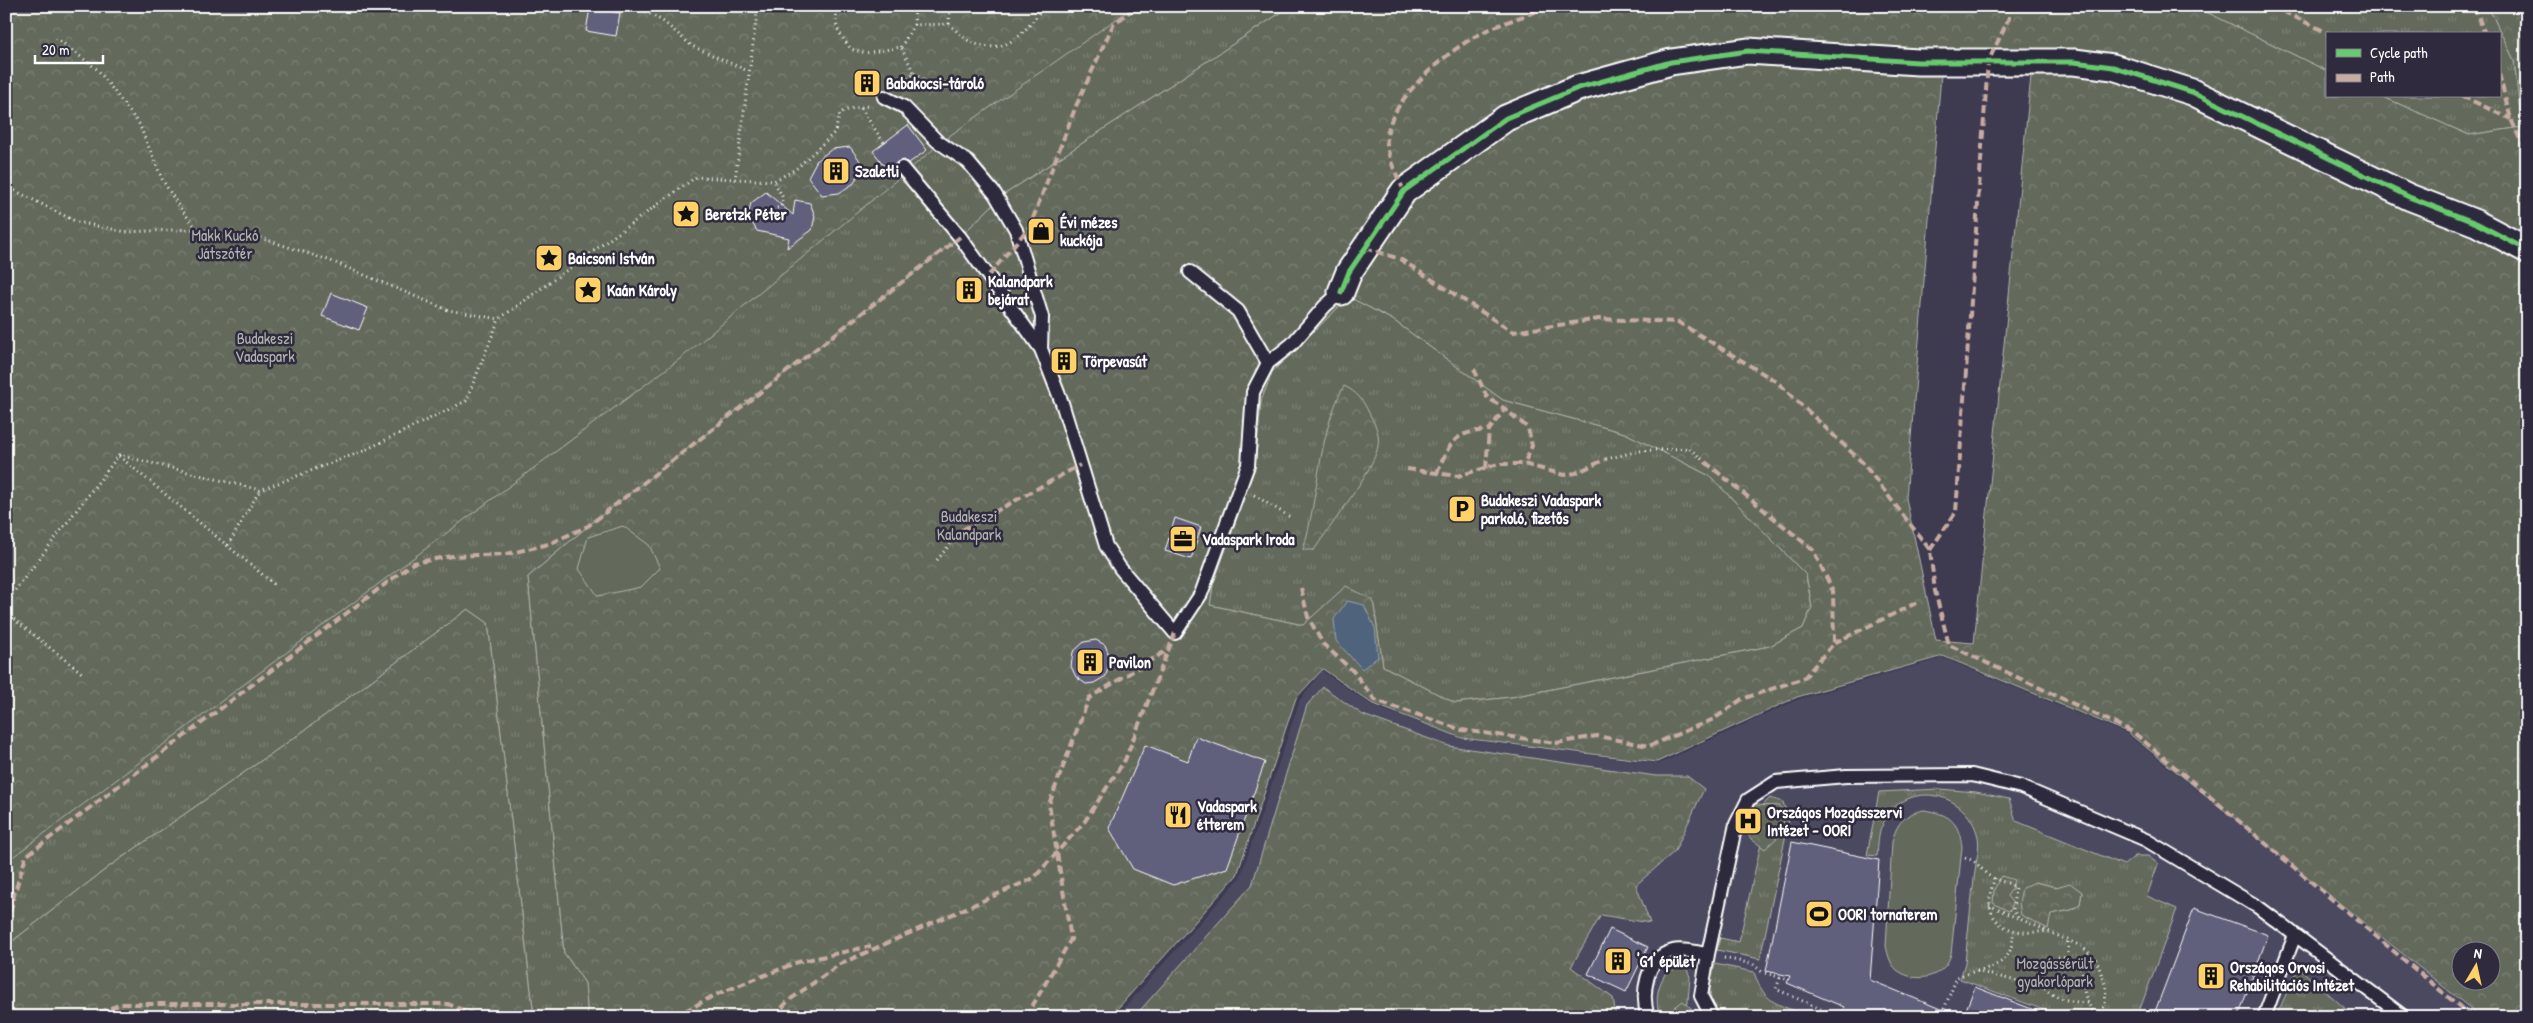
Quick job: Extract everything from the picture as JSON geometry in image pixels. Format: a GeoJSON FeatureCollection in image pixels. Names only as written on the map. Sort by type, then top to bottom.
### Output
{"type":"FeatureCollection","features":[{"type":"Feature","properties":{"kind":"street"},"geometry":{"type":"LineString","coordinates":[[1341,292],[1354,264],[1404,191],[1506,118],[1578,88],[1671,62],[1748,51],[1812,53],[1918,62],[2074,62],[2113,67],[2192,92],[2408,197],[2476,223],[2512,240],[2527,250]]}},
{"type":"Feature","properties":{"kind":"lane"},"geometry":{"type":"LineString","coordinates":[[884,98],[904,107],[937,141],[968,162],[995,194],[1016,230],[1042,316],[1041,349]]}},
{"type":"Feature","properties":{"kind":"lane"},"geometry":{"type":"LineString","coordinates":[[902,168],[960,237],[1041,349],[1062,403],[1106,546],[1120,568],[1175,633],[1201,594],[1248,465],[1253,392],[1268,363],[1292,344],[1325,306],[1341,292]]}},
{"type":"Feature","properties":{"kind":"lane"},"geometry":{"type":"LineString","coordinates":[[1190,272],[1238,311],[1268,363]]}},
{"type":"Feature","properties":{"kind":"lane"},"geometry":{"type":"LineString","coordinates":[[1712,1017],[1701,996],[1708,954],[1736,824],[1748,800],[1776,782],[1846,776],[1972,775],[2021,787],[2146,840],[2258,907],[2404,1017]]}},
{"type":"Feature","properties":{"kind":"lane"},"geometry":{"type":"LineString","coordinates":[[2264,1017],[2295,935]]}},
{"type":"Feature","properties":{"kind":"lane"},"geometry":{"type":"LineString","coordinates":[[1648,1017],[1645,1007],[1644,990],[1653,967],[1660,958],[1672,951],[1708,954]]}},
{"type":"Feature","properties":{"kind":"lane"},"geometry":{"type":"LineString","coordinates":[[2385,1003],[2392,1017]]}},
{"type":"Feature","properties":{"kind":"path"},"geometry":{"type":"LineString","coordinates":[[637,6],[664,22],[692,46],[748,71]]}},
{"type":"Feature","properties":{"kind":"path"},"geometry":{"type":"LineString","coordinates":[[735,180],[758,6]]}},
{"type":"Feature","properties":{"kind":"path"},"geometry":{"type":"LineString","coordinates":[[841,6],[836,13],[837,30],[850,49],[866,53],[901,47],[914,25],[915,6]]}},
{"type":"Feature","properties":{"kind":"path"},"geometry":{"type":"LineString","coordinates":[[949,24],[950,10],[955,6]]}},
{"type":"Feature","properties":{"kind":"path"},"geometry":{"type":"LineString","coordinates":[[914,25],[949,24],[972,43],[1000,48],[1022,35],[1045,6]]}},
{"type":"Feature","properties":{"kind":"path"},"geometry":{"type":"LineString","coordinates":[[56,38],[98,70],[139,124],[163,181],[178,205],[197,229]]}},
{"type":"Feature","properties":{"kind":"path"},"geometry":{"type":"LineString","coordinates":[[914,73],[932,86]]}},
{"type":"Feature","properties":{"kind":"path"},"geometry":{"type":"LineString","coordinates":[[119,455],[260,490],[364,451],[466,401],[499,319],[696,177],[774,181],[796,169],[823,145],[835,132],[840,113],[850,107],[861,108],[884,143]]}},
{"type":"Feature","properties":{"kind":"path"},"geometry":{"type":"LineString","coordinates":[[772,209],[781,207],[784,198],[774,181]]}},
{"type":"Feature","properties":{"kind":"path"},"geometry":{"type":"LineString","coordinates":[[6,186],[76,222],[126,232],[197,229],[261,238],[331,262],[448,310],[499,319]]}},
{"type":"Feature","properties":{"kind":"path"},"geometry":{"type":"LineString","coordinates":[[1606,459],[1638,451],[1689,448],[1704,461]]}},
{"type":"Feature","properties":{"kind":"path"},"geometry":{"type":"LineString","coordinates":[[119,455],[275,586]]}},
{"type":"Feature","properties":{"kind":"path"},"geometry":{"type":"LineString","coordinates":[[6,602],[119,455]]}},
{"type":"Feature","properties":{"kind":"path"},"geometry":{"type":"LineString","coordinates":[[1240,486],[1290,517]]}},
{"type":"Feature","properties":{"kind":"path"},"geometry":{"type":"LineString","coordinates":[[227,546],[260,490]]}},
{"type":"Feature","properties":{"kind":"path"},"geometry":{"type":"LineString","coordinates":[[936,560],[962,530]]}},
{"type":"Feature","properties":{"kind":"path"},"geometry":{"type":"LineString","coordinates":[[6,612],[82,673]]}},
{"type":"Feature","properties":{"kind":"path"},"geometry":{"type":"LineString","coordinates":[[1965,858],[1974,860],[1989,876],[2015,886],[2014,910],[2018,918]]}},
{"type":"Feature","properties":{"kind":"path"},"geometry":{"type":"LineString","coordinates":[[1994,878],[1989,891],[1988,904],[1998,923],[2012,932],[2031,934],[2047,931]]}},
{"type":"Feature","properties":{"kind":"path"},"geometry":{"type":"LineString","coordinates":[[1988,904],[2081,946],[2096,959],[2106,987],[2105,1005],[2096,1017],[2087,1002],[2083,971],[2076,963],[2068,958],[2052,960],[2044,968],[2040,978],[2043,988],[2051,994],[2070,1001],[2087,1002]]}},
{"type":"Feature","properties":{"kind":"path"},"geometry":{"type":"LineString","coordinates":[[1944,1009],[1957,977],[1996,966],[2005,960],[2010,950],[2012,932]]}},
{"type":"Feature","properties":{"kind":"path"},"geometry":{"type":"LineString","coordinates":[[2068,941],[2068,958]]}},
{"type":"Feature","properties":{"kind":"path"},"geometry":{"type":"LineString","coordinates":[[1708,954],[1753,964],[1762,972],[1788,980]]}},
{"type":"Feature","properties":{"kind":"path"},"geometry":{"type":"LineString","coordinates":[[1976,971],[2029,984],[2040,978]]}},
{"type":"Feature","properties":{"kind":"path"},"geometry":{"type":"LineString","coordinates":[[1780,978],[1776,989],[1836,1016]]}},
{"type":"Feature","properties":{"kind":"shaded area","name":"Országos Mozgásszervi Intézet - OORI"},"geometry":{"type":"Polygon","coordinates":[[[1943,658],[2127,734],[2480,1017],[1116,1017],[1240,878],[1300,700],[1322,671],[1371,705],[1462,739],[1659,764],[1799,699],[1943,658]]]}},
{"type":"Feature","properties":{"kind":"green space","name":"Budakeszi Vadaspark"},"geometry":{"type":"Polygon","coordinates":[[[6,6],[1291,6],[1002,196],[960,237],[588,526],[528,577],[564,953],[585,983],[588,1017],[534,1017],[488,623],[468,609],[301,733],[110,866],[6,946],[6,6]]]}},
{"type":"Feature","properties":{"kind":"green space","name":"Budakeszi Vadaspark"},"geometry":{"type":"Polygon","coordinates":[[[6,6],[1135,6],[952,134],[681,358],[6,862],[6,6]]]}},
{"type":"Feature","properties":{"kind":"green space","name":"Budakeszi Kalandpark"},"geometry":{"type":"Polygon","coordinates":[[[1291,6],[2194,6],[2326,71],[2326,98],[2386,98],[2469,135],[2522,127],[2514,60],[2488,6],[2527,6],[2527,1017],[2481,1017],[2127,732],[1943,656],[1797,697],[1657,762],[1462,738],[1371,703],[1323,669],[1296,698],[1237,875],[1110,1017],[588,1017],[585,983],[564,953],[528,577],[588,526],[960,237],[1002,196],[1291,6]],[[1941,75],[1906,498],[1936,640],[1974,643],[2031,76],[1941,75]],[[1349,297],[1272,372],[1261,401],[1255,467],[1213,585],[1210,605],[1303,625],[1346,586],[1373,600],[1383,666],[1455,703],[1512,697],[1770,646],[1803,628],[1812,607],[1806,575],[1710,476],[1625,433],[1503,400],[1393,320],[1349,297]]]}},
{"type":"Feature","properties":{"kind":"green space"},"geometry":{"type":"Polygon","coordinates":[[[2194,6],[2488,6],[2514,60],[2522,127],[2469,135],[2386,98],[2500,98],[2500,32],[2326,32],[2326,71],[2194,6]]]}},
{"type":"Feature","properties":{"kind":"green space","name":"Budakeszi Vadaspark parkoló, fizetős"},"geometry":{"type":"Polygon","coordinates":[[[1349,297],[1393,320],[1503,400],[1625,433],[1710,476],[1806,575],[1812,607],[1803,628],[1770,646],[1512,697],[1455,703],[1383,666],[1373,600],[1303,625],[1210,605],[1213,585],[1255,467],[1261,401],[1272,372],[1349,297]]]}},
{"type":"Feature","properties":{"kind":"green space"},"geometry":{"type":"Polygon","coordinates":[[[1344,386],[1356,394],[1364,404],[1376,429],[1378,446],[1369,469],[1314,550],[1303,550],[1328,425],[1344,386]]]}},
{"type":"Feature","properties":{"kind":"green space"},"geometry":{"type":"Polygon","coordinates":[[[623,526],[649,545],[660,568],[641,587],[598,596],[579,569],[588,537],[623,526]]]}},
{"type":"Feature","properties":{"kind":"green space"},"geometry":{"type":"Polygon","coordinates":[[[468,609],[488,623],[534,1017],[6,1017],[6,946],[110,866],[301,733],[468,609]]]}},
{"type":"Feature","properties":{"kind":"green space"},"geometry":{"type":"Polygon","coordinates":[[[1323,687],[1363,715],[1449,746],[1656,776],[1687,776],[1704,789],[1675,851],[1636,885],[1650,923],[1601,915],[1571,967],[1613,998],[1616,1017],[1134,1017],[1252,885],[1307,705],[1323,687]]]}},
{"type":"Feature","properties":{"kind":"green space","name":"Mozgássérült gyakorlópark"},"geometry":{"type":"Polygon","coordinates":[[[1939,789],[1976,792],[2009,799],[2016,821],[2124,865],[2135,856],[2148,856],[2158,864],[2147,896],[2177,909],[2137,1017],[2063,1017],[1960,979],[1965,963],[1979,845],[1972,821],[1961,808],[1948,800],[1933,796],[1918,796],[1904,801],[1891,811],[1881,829],[1877,856],[1867,855],[1879,792],[1939,789]],[[2035,882],[2051,914],[2071,910],[2080,904],[2082,892],[2070,884],[2056,887],[2035,882]]]}},
{"type":"Feature","properties":{"kind":"green space"},"geometry":{"type":"Polygon","coordinates":[[[1770,798],[1783,802],[1789,820],[1760,959],[1717,950],[1720,938],[1739,942],[1765,826],[1757,811],[1770,798]]]}},
{"type":"Feature","properties":{"kind":"green space"},"geometry":{"type":"Polygon","coordinates":[[[1754,805],[1779,806],[1785,813],[1781,834],[1765,849],[1751,839],[1743,827],[1754,805]]]}},
{"type":"Feature","properties":{"kind":"green space"},"geometry":{"type":"Polygon","coordinates":[[[1924,810],[1940,814],[1951,820],[1961,838],[1962,847],[1951,954],[1948,962],[1937,973],[1921,978],[1905,975],[1897,970],[1891,962],[1886,946],[1892,842],[1902,820],[1917,811],[1924,810]]]}},
{"type":"Feature","properties":{"kind":"green space"},"geometry":{"type":"Polygon","coordinates":[[[2001,876],[2014,880],[2012,889],[2007,896],[2012,902],[2011,910],[2008,911],[1993,903],[1994,890],[2001,876]]]}},
{"type":"Feature","properties":{"kind":"green space"},"geometry":{"type":"Polygon","coordinates":[[[2035,882],[2056,887],[2070,883],[2082,892],[2080,904],[2071,910],[2051,914],[2048,929],[2021,915],[2019,903],[2022,888],[2035,882]]]}},
{"type":"Feature","properties":{"kind":"green space"},"geometry":{"type":"Polygon","coordinates":[[[1715,964],[1754,972],[1763,992],[1769,998],[1784,1007],[1814,1017],[1722,1017],[1713,1004],[1710,992],[1715,964]]]}},
{"type":"Feature","properties":{"kind":"green space"},"geometry":{"type":"Polygon","coordinates":[[[1686,966],[1690,977],[1687,1013],[1691,1017],[1660,1017],[1657,997],[1662,980],[1669,968],[1686,966]]]}},
{"type":"Feature","properties":{"kind":"green space"},"geometry":{"type":"Polygon","coordinates":[[[2298,967],[2355,1017],[2276,1017],[2298,967]]]}},
{"type":"Feature","properties":{"kind":"green space"},"geometry":{"type":"Polygon","coordinates":[[[1683,1001],[1701,1017],[1674,1017],[1675,1007],[1683,1001]]]}},
{"type":"Feature","properties":{"kind":"water"},"geometry":{"type":"Polygon","coordinates":[[[1347,601],[1364,605],[1375,628],[1378,657],[1362,669],[1336,641],[1334,619],[1347,601]]]}},
{"type":"Feature","properties":{"kind":"building"},"geometry":{"type":"Polygon","coordinates":[[[590,8],[620,13],[616,36],[586,31],[590,8]]]}},
{"type":"Feature","properties":{"kind":"building"},"geometry":{"type":"Polygon","coordinates":[[[908,125],[927,150],[909,163],[904,160],[897,162],[894,166],[895,173],[892,176],[873,151],[908,125]]]}},
{"type":"Feature","properties":{"kind":"building","name":"Szaletli"},"geometry":{"type":"Polygon","coordinates":[[[850,147],[863,165],[854,183],[839,193],[822,195],[808,177],[817,160],[832,149],[850,147]]]}},
{"type":"Feature","properties":{"kind":"building"},"geometry":{"type":"Polygon","coordinates":[[[766,192],[793,215],[795,200],[810,203],[815,216],[812,230],[787,248],[789,238],[757,231],[748,216],[751,203],[766,192]]]}},
{"type":"Feature","properties":{"kind":"building"},"geometry":{"type":"Polygon","coordinates":[[[331,293],[368,308],[359,330],[322,316],[331,293]]]}},
{"type":"Feature","properties":{"kind":"building","name":"Vadaspark Iroda"},"geometry":{"type":"Polygon","coordinates":[[[1175,518],[1201,527],[1191,559],[1165,551],[1175,518]]]}},
{"type":"Feature","properties":{"kind":"building","name":"Pavilon"},"geometry":{"type":"Polygon","coordinates":[[[1096,640],[1105,645],[1110,658],[1106,676],[1094,683],[1086,684],[1076,677],[1071,666],[1073,652],[1084,642],[1096,640]]]}},
{"type":"Feature","properties":{"kind":"building"},"geometry":{"type":"Polygon","coordinates":[[[1196,737],[1265,762],[1227,868],[1173,885],[1133,869],[1109,828],[1145,745],[1188,761],[1196,737]]]}},
{"type":"Feature","properties":{"kind":"building","name":"OORI tornaterem"},"geometry":{"type":"Polygon","coordinates":[[[1792,842],[1879,860],[1870,980],[1960,1017],[1839,1017],[1844,1007],[1787,983],[1790,976],[1766,971],[1792,842]]]}},
{"type":"Feature","properties":{"kind":"building","name":"Országos Orvosi Rehabilitációs Intézet"},"geometry":{"type":"Polygon","coordinates":[[[2194,908],[2268,935],[2238,1017],[2153,1017],[2194,908]]]}},
{"type":"Feature","properties":{"kind":"building","name":"'G1' épület"},"geometry":{"type":"Polygon","coordinates":[[[1610,929],[1648,947],[1626,992],[1588,974],[1610,929]]]}},
{"type":"Feature","properties":{"kind":"building"},"geometry":{"type":"Polygon","coordinates":[[[1975,987],[2047,1015],[2046,1017],[1963,1017],[1975,987]]]}},
{"type":"Feature","properties":{"kind":"marked path"},"geometry":{"type":"LineString","coordinates":[[989,275],[1030,226],[1076,106],[1113,25],[1137,6]]}},
{"type":"Feature","properties":{"kind":"marked path"},"geometry":{"type":"LineString","coordinates":[[1404,191],[1390,157],[1387,136],[1398,107],[1408,93],[1449,54],[1476,36],[1503,23],[1551,6]]}},
{"type":"Feature","properties":{"kind":"marked path"},"geometry":{"type":"LineString","coordinates":[[1930,550],[1956,512],[1988,62],[2009,18],[2009,6]]}},
{"type":"Feature","properties":{"kind":"marked path"},"geometry":{"type":"LineString","coordinates":[[2272,6],[2326,32]]}},
{"type":"Feature","properties":{"kind":"marked path"},"geometry":{"type":"LineString","coordinates":[[2474,6],[2484,32]]}},
{"type":"Feature","properties":{"kind":"marked path"},"geometry":{"type":"LineString","coordinates":[[2500,78],[2511,119],[2527,155]]}},
{"type":"Feature","properties":{"kind":"marked path"},"geometry":{"type":"LineString","coordinates":[[2466,98],[2511,119]]}},
{"type":"Feature","properties":{"kind":"marked path"},"geometry":{"type":"LineString","coordinates":[[6,935],[14,895],[26,856],[413,563],[452,556],[507,554],[549,544],[588,526],[960,237]]}},
{"type":"Feature","properties":{"kind":"marked path"},"geometry":{"type":"LineString","coordinates":[[1365,248],[1400,259],[1513,332],[1599,319],[1678,322],[1777,382],[1863,463],[1930,550],[1935,591],[1949,645],[2133,732],[2472,1017]]}},
{"type":"Feature","properties":{"kind":"marked path"},"geometry":{"type":"LineString","coordinates":[[1474,369],[1487,397],[1505,409]]}},
{"type":"Feature","properties":{"kind":"marked path"},"geometry":{"type":"LineString","coordinates":[[1486,468],[1489,430],[1505,409],[1528,428],[1532,446],[1524,464]]}},
{"type":"Feature","properties":{"kind":"marked path"},"geometry":{"type":"LineString","coordinates":[[1437,473],[1450,446],[1460,436],[1489,430]]}},
{"type":"Feature","properties":{"kind":"marked path"},"geometry":{"type":"LineString","coordinates":[[1407,469],[1458,476],[1498,464],[1524,464],[1564,475],[1576,473],[1606,459]]}},
{"type":"Feature","properties":{"kind":"marked path"},"geometry":{"type":"LineString","coordinates":[[1301,588],[1308,617],[1323,644],[1353,671],[1375,700],[1462,730],[1556,743],[1597,736],[1649,746],[1714,719],[1742,699],[1804,678],[1834,643],[1833,591],[1813,550],[1704,461]]}},
{"type":"Feature","properties":{"kind":"marked path"},"geometry":{"type":"LineString","coordinates":[[962,530],[1080,465]]}},
{"type":"Feature","properties":{"kind":"marked path"},"geometry":{"type":"LineString","coordinates":[[1834,643],[1916,603]]}},
{"type":"Feature","properties":{"kind":"marked path"},"geometry":{"type":"LineString","coordinates":[[774,1017],[788,1001],[840,964],[1034,878],[1085,821],[1125,760],[1175,633]]}},
{"type":"Feature","properties":{"kind":"marked path"},"geometry":{"type":"LineString","coordinates":[[1026,1017],[1071,939],[1049,804],[1089,698],[1169,649]]}},
{"type":"Feature","properties":{"kind":"marked path"},"geometry":{"type":"LineString","coordinates":[[674,1017],[715,995],[798,962],[871,946]]}},
{"type":"Feature","properties":{"kind":"marked path"},"geometry":{"type":"LineString","coordinates":[[6,1002],[12,1017]]}},
{"type":"Feature","properties":{"kind":"marked path"},"geometry":{"type":"LineString","coordinates":[[88,1017],[121,1004],[448,1004],[480,1017]]}},
{"type":"Feature","properties":{"kind":"cycle path"},"geometry":{"type":"LineString","coordinates":[[1341,292],[1349,272],[1404,191],[1506,118],[1578,88],[1671,62],[1748,51],[1918,62],[2074,62],[2113,67],[2192,92],[2409,197],[2476,223],[2527,250]]}},
{"type":"Feature","properties":{"kind":"place","name":"Babakocsi-tároló"},"geometry":{"type":"Point","coordinates":[867,83]}},
{"type":"Feature","properties":{"kind":"place","name":"Szaletli"},"geometry":{"type":"Point","coordinates":[836,171]}},
{"type":"Feature","properties":{"kind":"place","name":"Beretzk Péter"},"geometry":{"type":"Point","coordinates":[686,214]}},
{"type":"Feature","properties":{"kind":"place","name":"Évi mézes kuckója"},"geometry":{"type":"Point","coordinates":[1041,231]}},
{"type":"Feature","properties":{"kind":"place","name":"Baicsoni István"},"geometry":{"type":"Point","coordinates":[549,258]}},
{"type":"Feature","properties":{"kind":"place","name":"Kaán Károly"},"geometry":{"type":"Point","coordinates":[588,290]}},
{"type":"Feature","properties":{"kind":"place","name":"Kalandpark bejárat"},"geometry":{"type":"Point","coordinates":[969,290]}},
{"type":"Feature","properties":{"kind":"place","name":"Törpevasút"},"geometry":{"type":"Point","coordinates":[1064,361]}},
{"type":"Feature","properties":{"kind":"place","name":"Budakeszi Vadaspark parkoló, fizetős"},"geometry":{"type":"Point","coordinates":[1462,509]}},
{"type":"Feature","properties":{"kind":"place","name":"Vadaspark Iroda"},"geometry":{"type":"Point","coordinates":[1183,539]}},
{"type":"Feature","properties":{"kind":"place","name":"Pavilon"},"geometry":{"type":"Point","coordinates":[1090,662]}},
{"type":"Feature","properties":{"kind":"place","name":"Vadaspark étterem"},"geometry":{"type":"Point","coordinates":[1178,815]}},
{"type":"Feature","properties":{"kind":"place","name":"Országos Mozgásszervi Intézet - OORI"},"geometry":{"type":"Point","coordinates":[1748,821]}},
{"type":"Feature","properties":{"kind":"place","name":"OORI tornaterem"},"geometry":{"type":"Point","coordinates":[1819,914]}},
{"type":"Feature","properties":{"kind":"place","name":"'G1' épület"},"geometry":{"type":"Point","coordinates":[1618,961]}},
{"type":"Feature","properties":{"kind":"place","name":"Országos Orvosi Rehabilitációs Intézet"},"geometry":{"type":"Point","coordinates":[2211,976]}},
{"type":"Feature","properties":{"kind":"park label","name":"Makk Kuckó Játszótér"},"geometry":{"type":"Point","coordinates":[225,244]}}]}
